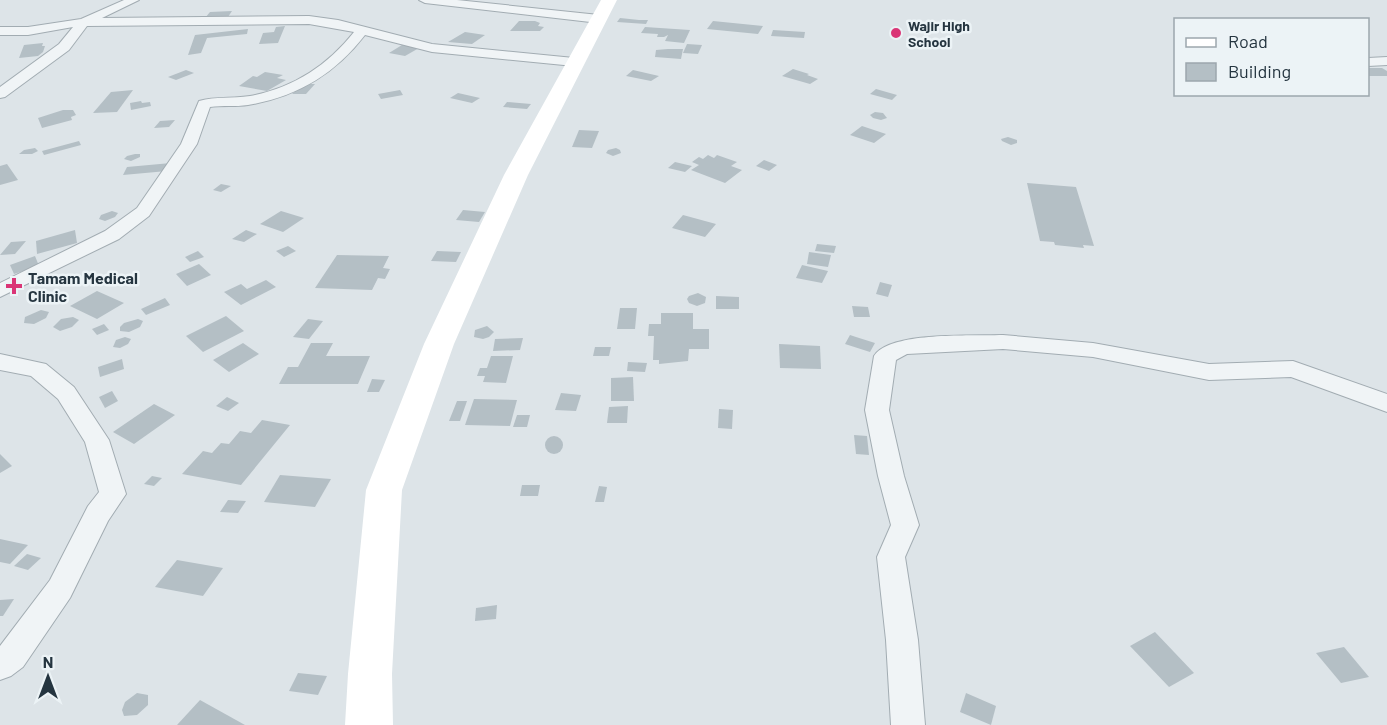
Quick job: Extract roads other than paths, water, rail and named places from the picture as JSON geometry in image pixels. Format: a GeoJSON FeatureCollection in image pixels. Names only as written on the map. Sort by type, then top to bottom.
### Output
{"type":"FeatureCollection","features":[{"type":"Feature","properties":{"kind":"street"},"geometry":{"type":"LineString","coordinates":[[0,94],[64,47],[84,22],[133,0]]}},
{"type":"Feature","properties":{"kind":"street"},"geometry":{"type":"LineString","coordinates":[[369,725],[370,674],[384,490],[439,344],[516,175],[604,9],[425,0]]}},
{"type":"Feature","properties":{"kind":"street"},"geometry":{"type":"LineString","coordinates":[[0,31],[28,31],[84,22],[309,20],[327,21],[432,48],[574,62]]}},
{"type":"Feature","properties":{"kind":"street"},"geometry":{"type":"LineString","coordinates":[[0,291],[112,235],[143,212],[189,144],[204,104],[223,100],[247,101],[290,89],[323,73],[345,53],[361,31]]}},
{"type":"Feature","properties":{"kind":"street"},"geometry":{"type":"LineString","coordinates":[[1369,62],[1387,61]]}},
{"type":"Feature","properties":{"kind":"street"},"geometry":{"type":"LineString","coordinates":[[908,725],[902,640],[891,557],[905,525],[876,410],[885,356],[903,347],[1003,342],[1093,350],[1209,372],[1293,369],[1387,403]]}},
{"type":"Feature","properties":{"kind":"street"},"geometry":{"type":"LineString","coordinates":[[0,362],[38,370],[66,393],[97,440],[113,494],[98,514],[60,589],[12,656],[0,665]]}},
{"type":"Feature","properties":{"kind":"place","name":"Wajir High School"},"geometry":{"type":"Point","coordinates":[896,33]}},
{"type":"Feature","properties":{"kind":"place","name":"Tamam Medical Clinic"},"geometry":{"type":"Point","coordinates":[14,286]}}]}
